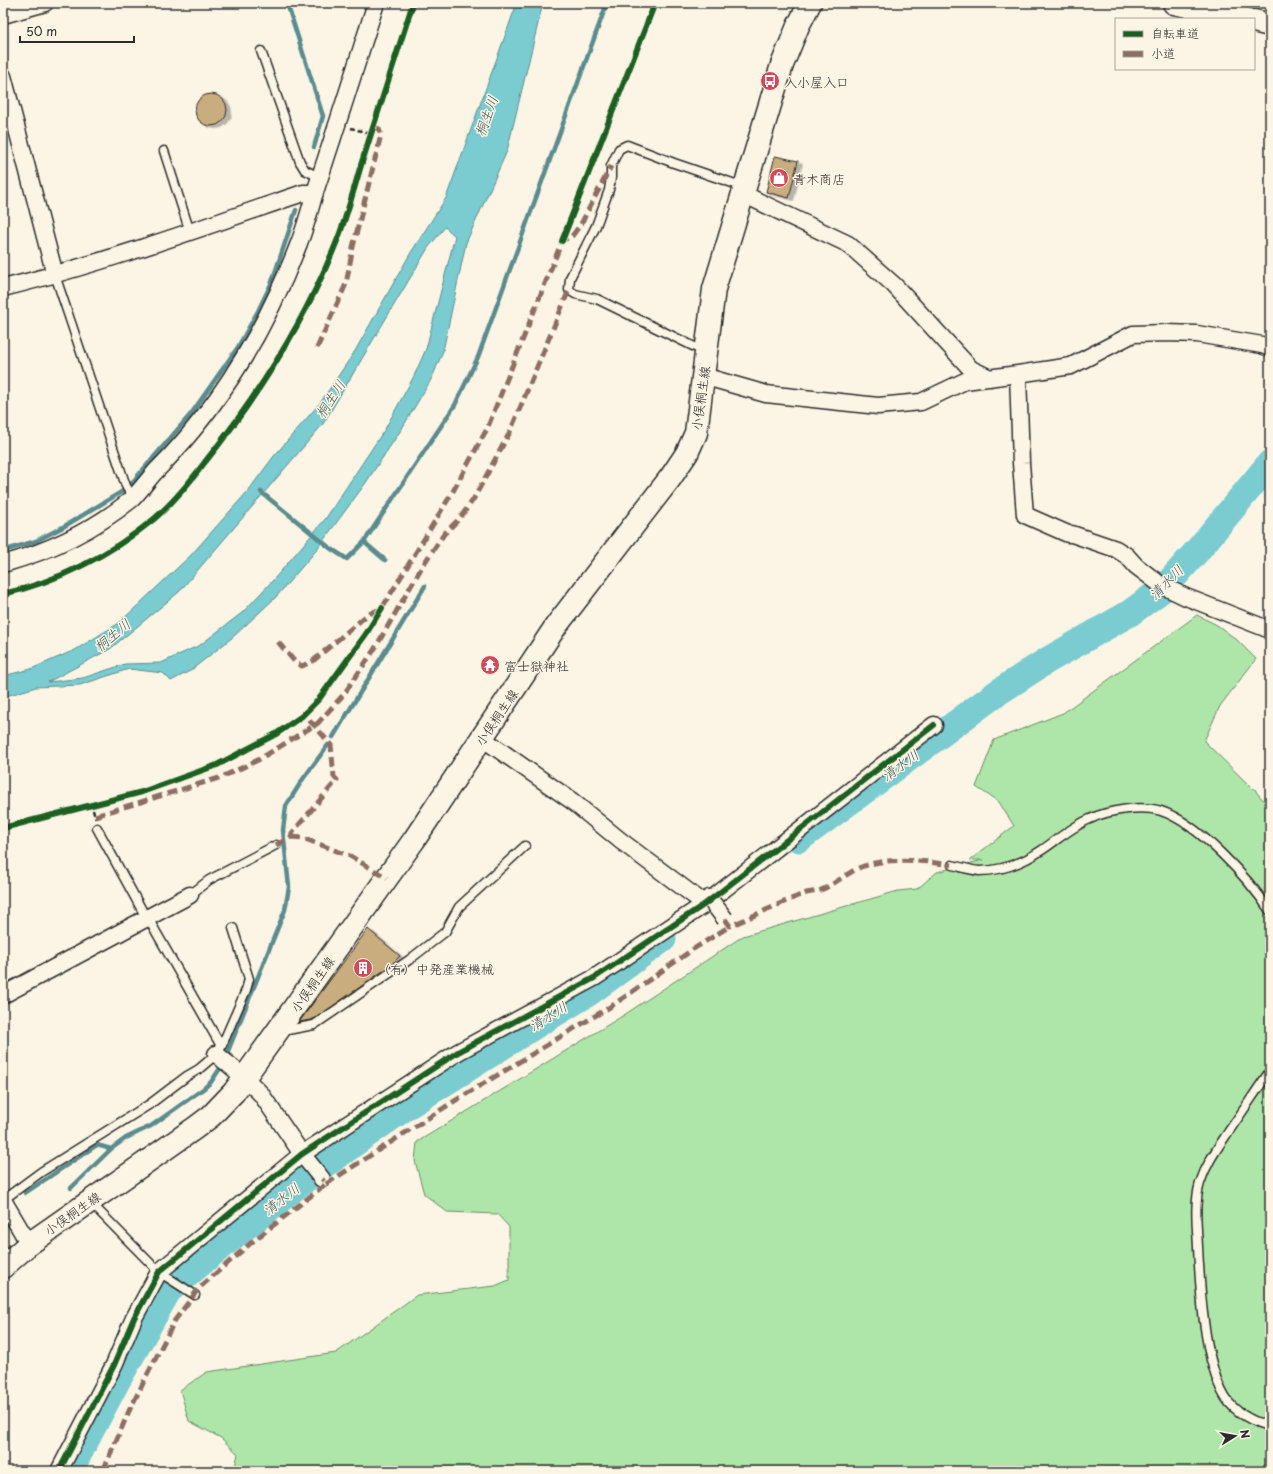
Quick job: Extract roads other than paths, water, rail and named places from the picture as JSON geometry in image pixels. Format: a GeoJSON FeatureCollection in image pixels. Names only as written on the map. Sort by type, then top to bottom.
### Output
{"type":"FeatureCollection","features":[{"type":"Feature","properties":{"kind":"main road","name":"小俣桐生線"},"geometry":{"type":"LineString","coordinates":[[3,1267],[29,1244],[211,1116],[246,1078],[414,840],[556,626],[687,453],[696,433],[714,289],[782,65],[798,26],[810,3]]}},
{"type":"Feature","properties":{"kind":"main road"},"geometry":{"type":"LineString","coordinates":[[1174,3],[1242,18]]}},
{"type":"Feature","properties":{"kind":"main road"},"geometry":{"type":"LineString","coordinates":[[1255,21],[1270,24]]}},
{"type":"Feature","properties":{"kind":"street"},"geometry":{"type":"LineString","coordinates":[[3,15],[45,3]]}},
{"type":"Feature","properties":{"kind":"street"},"geometry":{"type":"LineString","coordinates":[[3,564],[31,556],[82,533],[129,491],[169,459],[208,410],[254,339],[274,302],[300,242],[376,3]]}},
{"type":"Feature","properties":{"kind":"street"},"geometry":{"type":"LineString","coordinates":[[3,76],[55,275]]}},
{"type":"Feature","properties":{"kind":"street"},"geometry":{"type":"LineString","coordinates":[[744,190],[848,244],[894,285],[971,369],[990,378]]}},
{"type":"Feature","properties":{"kind":"street"},"geometry":{"type":"LineString","coordinates":[[3,288],[55,275],[190,232],[303,193],[315,193]]}},
{"type":"Feature","properties":{"kind":"street"},"geometry":{"type":"LineString","coordinates":[[703,376],[766,394],[878,406],[921,402],[965,380],[990,378],[1071,366],[1133,334],[1197,334],[1262,345],[1270,348]]}},
{"type":"Feature","properties":{"kind":"street"},"geometry":{"type":"LineString","coordinates":[[1018,374],[1021,463],[1025,514],[1068,534],[1116,549],[1127,556],[1136,566],[1161,585],[1186,597],[1270,630]]}},
{"type":"Feature","properties":{"kind":"street"},"geometry":{"type":"LineString","coordinates":[[59,1471],[114,1365],[134,1318],[163,1275],[305,1157],[458,1052],[594,978],[707,901],[934,725]]}},
{"type":"Feature","properties":{"kind":"street"},"geometry":{"type":"LineString","coordinates":[[482,738],[572,801],[621,841],[707,901],[725,919]]}},
{"type":"Feature","properties":{"kind":"street"},"geometry":{"type":"LineString","coordinates":[[3,995],[190,895]]}},
{"type":"Feature","properties":{"kind":"street"},"geometry":{"type":"LineString","coordinates":[[218,1050],[261,1094],[322,1179]]}},
{"type":"Feature","properties":{"kind":"street"},"geometry":{"type":"LineString","coordinates":[[3,1200],[29,1244]]}},
{"type":"Feature","properties":{"kind":"lane"},"geometry":{"type":"LineString","coordinates":[[261,50],[300,162],[305,170],[321,178]]}},
{"type":"Feature","properties":{"kind":"lane"},"geometry":{"type":"LineString","coordinates":[[706,352],[597,300],[575,294],[569,290],[570,278],[596,226],[609,190],[611,178],[610,166],[619,149],[627,145],[744,190]]}},
{"type":"Feature","properties":{"kind":"lane"},"geometry":{"type":"LineString","coordinates":[[164,151],[190,232]]}},
{"type":"Feature","properties":{"kind":"lane"},"geometry":{"type":"LineString","coordinates":[[55,275],[129,491]]}},
{"type":"Feature","properties":{"kind":"lane"},"geometry":{"type":"LineString","coordinates":[[952,865],[978,871],[1009,866],[1041,851],[1090,819],[1107,813],[1146,808],[1161,811],[1177,818],[1196,831],[1216,849],[1256,891],[1270,910]]}},
{"type":"Feature","properties":{"kind":"lane"},"geometry":{"type":"LineString","coordinates":[[97,828],[148,918],[218,1050]]}},
{"type":"Feature","properties":{"kind":"lane"},"geometry":{"type":"LineString","coordinates":[[190,895],[209,880],[276,845]]}},
{"type":"Feature","properties":{"kind":"lane"},"geometry":{"type":"LineString","coordinates":[[278,1032],[314,1025],[409,960],[445,932],[459,906],[525,846]]}},
{"type":"Feature","properties":{"kind":"lane"},"geometry":{"type":"LineString","coordinates":[[3,1200],[41,1172],[150,1104],[187,1076],[199,1069],[218,1050],[246,990],[249,979],[233,928]]}},
{"type":"Feature","properties":{"kind":"lane"},"geometry":{"type":"LineString","coordinates":[[1270,1071],[1208,1162],[1200,1186],[1196,1217],[1203,1307],[1213,1364],[1220,1385],[1225,1397],[1232,1406],[1252,1420],[1270,1426]]}},
{"type":"Feature","properties":{"kind":"lane"},"geometry":{"type":"LineString","coordinates":[[89,1201],[163,1275],[191,1293]]}},
{"type":"Feature","properties":{"kind":"water","name":"桐生川"},"geometry":{"type":"Polygon","coordinates":[[[517,3],[543,3],[507,151],[466,243],[443,351],[432,378],[401,430],[365,484],[314,553],[276,597],[233,637],[190,671],[171,681],[163,673],[129,669],[80,685],[36,687],[3,697],[3,676],[31,669],[75,650],[119,623],[191,555],[248,491],[274,456],[320,403],[355,351],[410,254],[446,198],[517,3]],[[445,227],[428,248],[323,424],[179,592],[110,649],[48,682],[83,678],[125,664],[161,663],[200,645],[243,612],[275,578],[326,518],[385,429],[414,376],[426,349],[455,236],[445,227]]]}},
{"type":"Feature","properties":{"kind":"waterway"},"geometry":{"type":"LineString","coordinates":[[287,3],[323,116],[314,147]]}},
{"type":"Feature","properties":{"kind":"waterway"},"geometry":{"type":"LineString","coordinates":[[385,560],[364,542],[455,405],[478,357],[607,3]]}},
{"type":"Feature","properties":{"kind":"waterway"},"geometry":{"type":"LineString","coordinates":[[3,551],[36,541],[63,527],[123,491],[130,485],[191,414],[238,347],[272,282],[296,210]]}},
{"type":"Feature","properties":{"kind":"waterway","name":"清水川"},"geometry":{"type":"LineString","coordinates":[[799,839],[997,693],[1048,660],[1130,613],[1164,588],[1197,551],[1270,463]]}},
{"type":"Feature","properties":{"kind":"waterway"},"geometry":{"type":"LineString","coordinates":[[261,492],[330,548],[347,559],[364,542]]}},
{"type":"Feature","properties":{"kind":"waterway"},"geometry":{"type":"LineString","coordinates":[[333,737],[425,586]]}},
{"type":"Feature","properties":{"kind":"waterway"},"geometry":{"type":"LineString","coordinates":[[228,1051],[285,910],[289,887],[283,830],[286,806],[303,779],[328,745]]}},
{"type":"Feature","properties":{"kind":"waterway","name":"清水川"},"geometry":{"type":"LineString","coordinates":[[71,1471],[117,1381],[168,1291],[214,1252],[312,1174],[363,1137],[409,1105],[587,994],[663,939]]}},
{"type":"Feature","properties":{"kind":"waterway"},"geometry":{"type":"LineString","coordinates":[[71,1188],[111,1149],[126,1138],[151,1126],[203,1089],[211,1082],[221,1067]]}},
{"type":"Feature","properties":{"kind":"waterway"},"geometry":{"type":"LineString","coordinates":[[25,1193],[97,1145],[111,1149]]}},
{"type":"Feature","properties":{"kind":"place","name":"入小屋入口"},"geometry":{"type":"Point","coordinates":[770,81]}},
{"type":"Feature","properties":{"kind":"place","name":"青木商店"},"geometry":{"type":"Point","coordinates":[779,178]}},
{"type":"Feature","properties":{"kind":"place","name":"富士獄神社"},"geometry":{"type":"Point","coordinates":[490,665]}},
{"type":"Feature","properties":{"kind":"place","name":"（有）中発産業機械"},"geometry":{"type":"Point","coordinates":[363,968]}}]}
